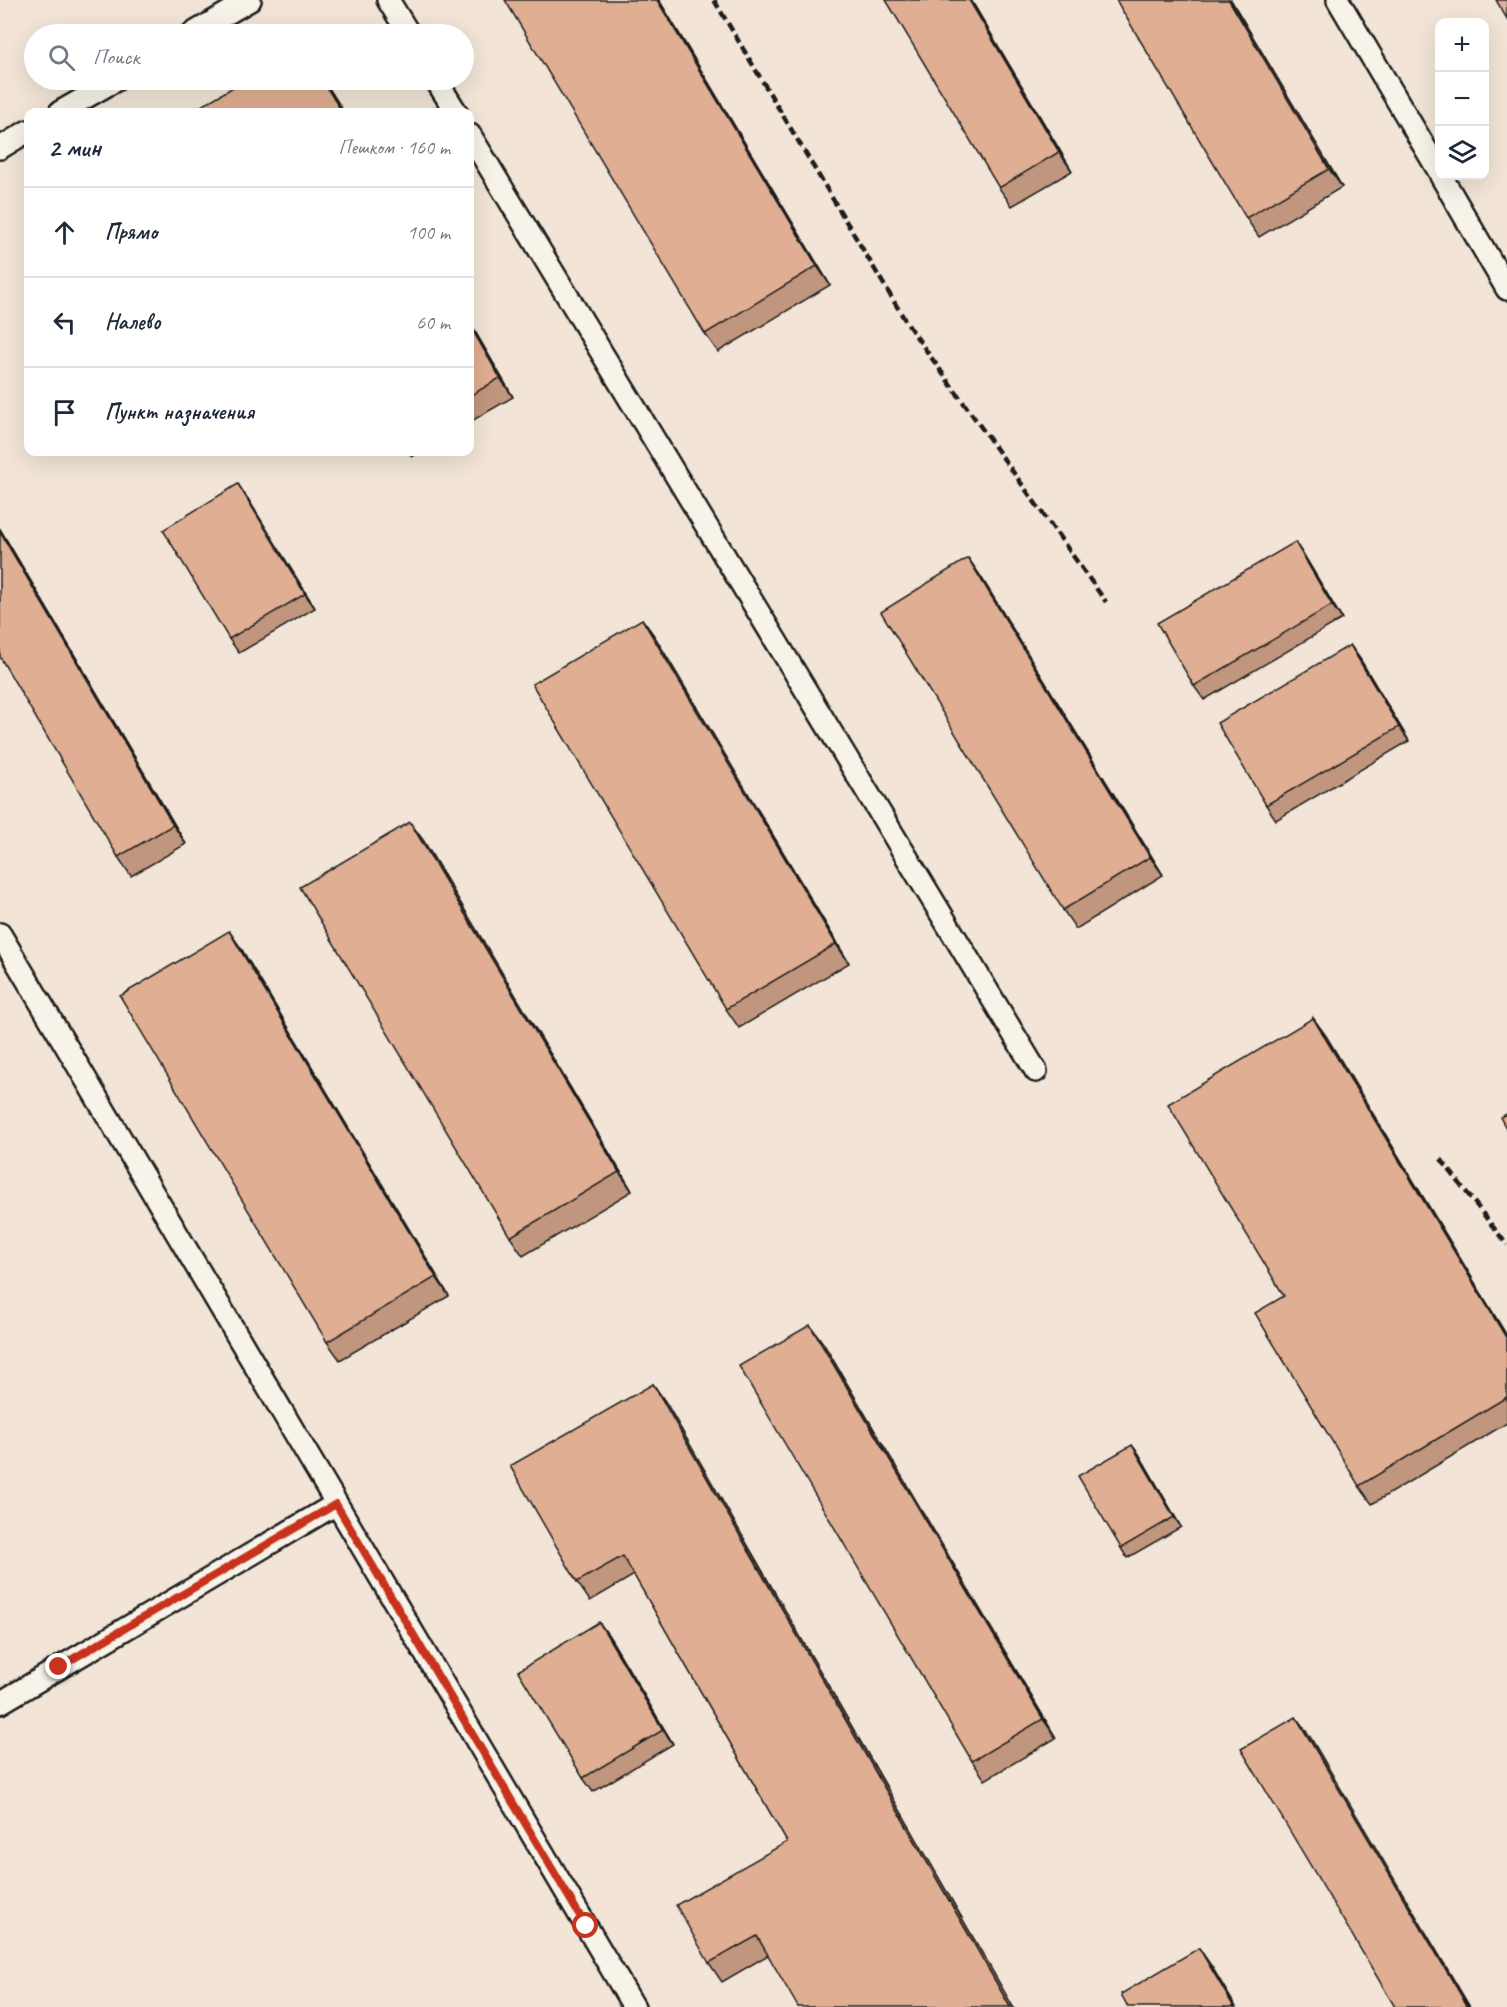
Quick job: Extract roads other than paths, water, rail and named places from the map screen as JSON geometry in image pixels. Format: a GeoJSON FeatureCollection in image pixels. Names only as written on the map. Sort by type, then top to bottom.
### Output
{"type":"FeatureCollection","features":[{"type":"Feature","properties":{"kind":"lane"},"geometry":{"type":"LineString","coordinates":[[209,24],[250,0]]}},
{"type":"Feature","properties":{"kind":"lane"},"geometry":{"type":"LineString","coordinates":[[388,0],[403,24]]}},
{"type":"Feature","properties":{"kind":"lane"},"geometry":{"type":"LineString","coordinates":[[1338,0],[1435,165]]}},
{"type":"Feature","properties":{"kind":"lane"},"geometry":{"type":"LineString","coordinates":[[67,108],[98,90]]}},
{"type":"Feature","properties":{"kind":"lane"},"geometry":{"type":"LineString","coordinates":[[442,90],[454,108]]}},
{"type":"Feature","properties":{"kind":"lane"},"geometry":{"type":"LineString","coordinates":[[0,148],[24,133]]}},
{"type":"Feature","properties":{"kind":"lane"},"geometry":{"type":"LineString","coordinates":[[474,142],[1036,1071]]}},
{"type":"Feature","properties":{"kind":"lane"},"geometry":{"type":"LineString","coordinates":[[1444,180],[1507,288]]}},
{"type":"Feature","properties":{"kind":"lane"},"geometry":{"type":"LineString","coordinates":[[0,934],[634,2007]]}},
{"type":"Feature","properties":{"kind":"lane"},"geometry":{"type":"LineString","coordinates":[[0,1702],[336,1504]]}},
{"type":"Feature","properties":{"kind":"railway"},"geometry":{"type":"LineString","coordinates":[[714,0],[908,325],[1106,602]]}},
{"type":"Feature","properties":{"kind":"railway"},"geometry":{"type":"LineString","coordinates":[[1441,1159],[1507,1245]]}}]}
